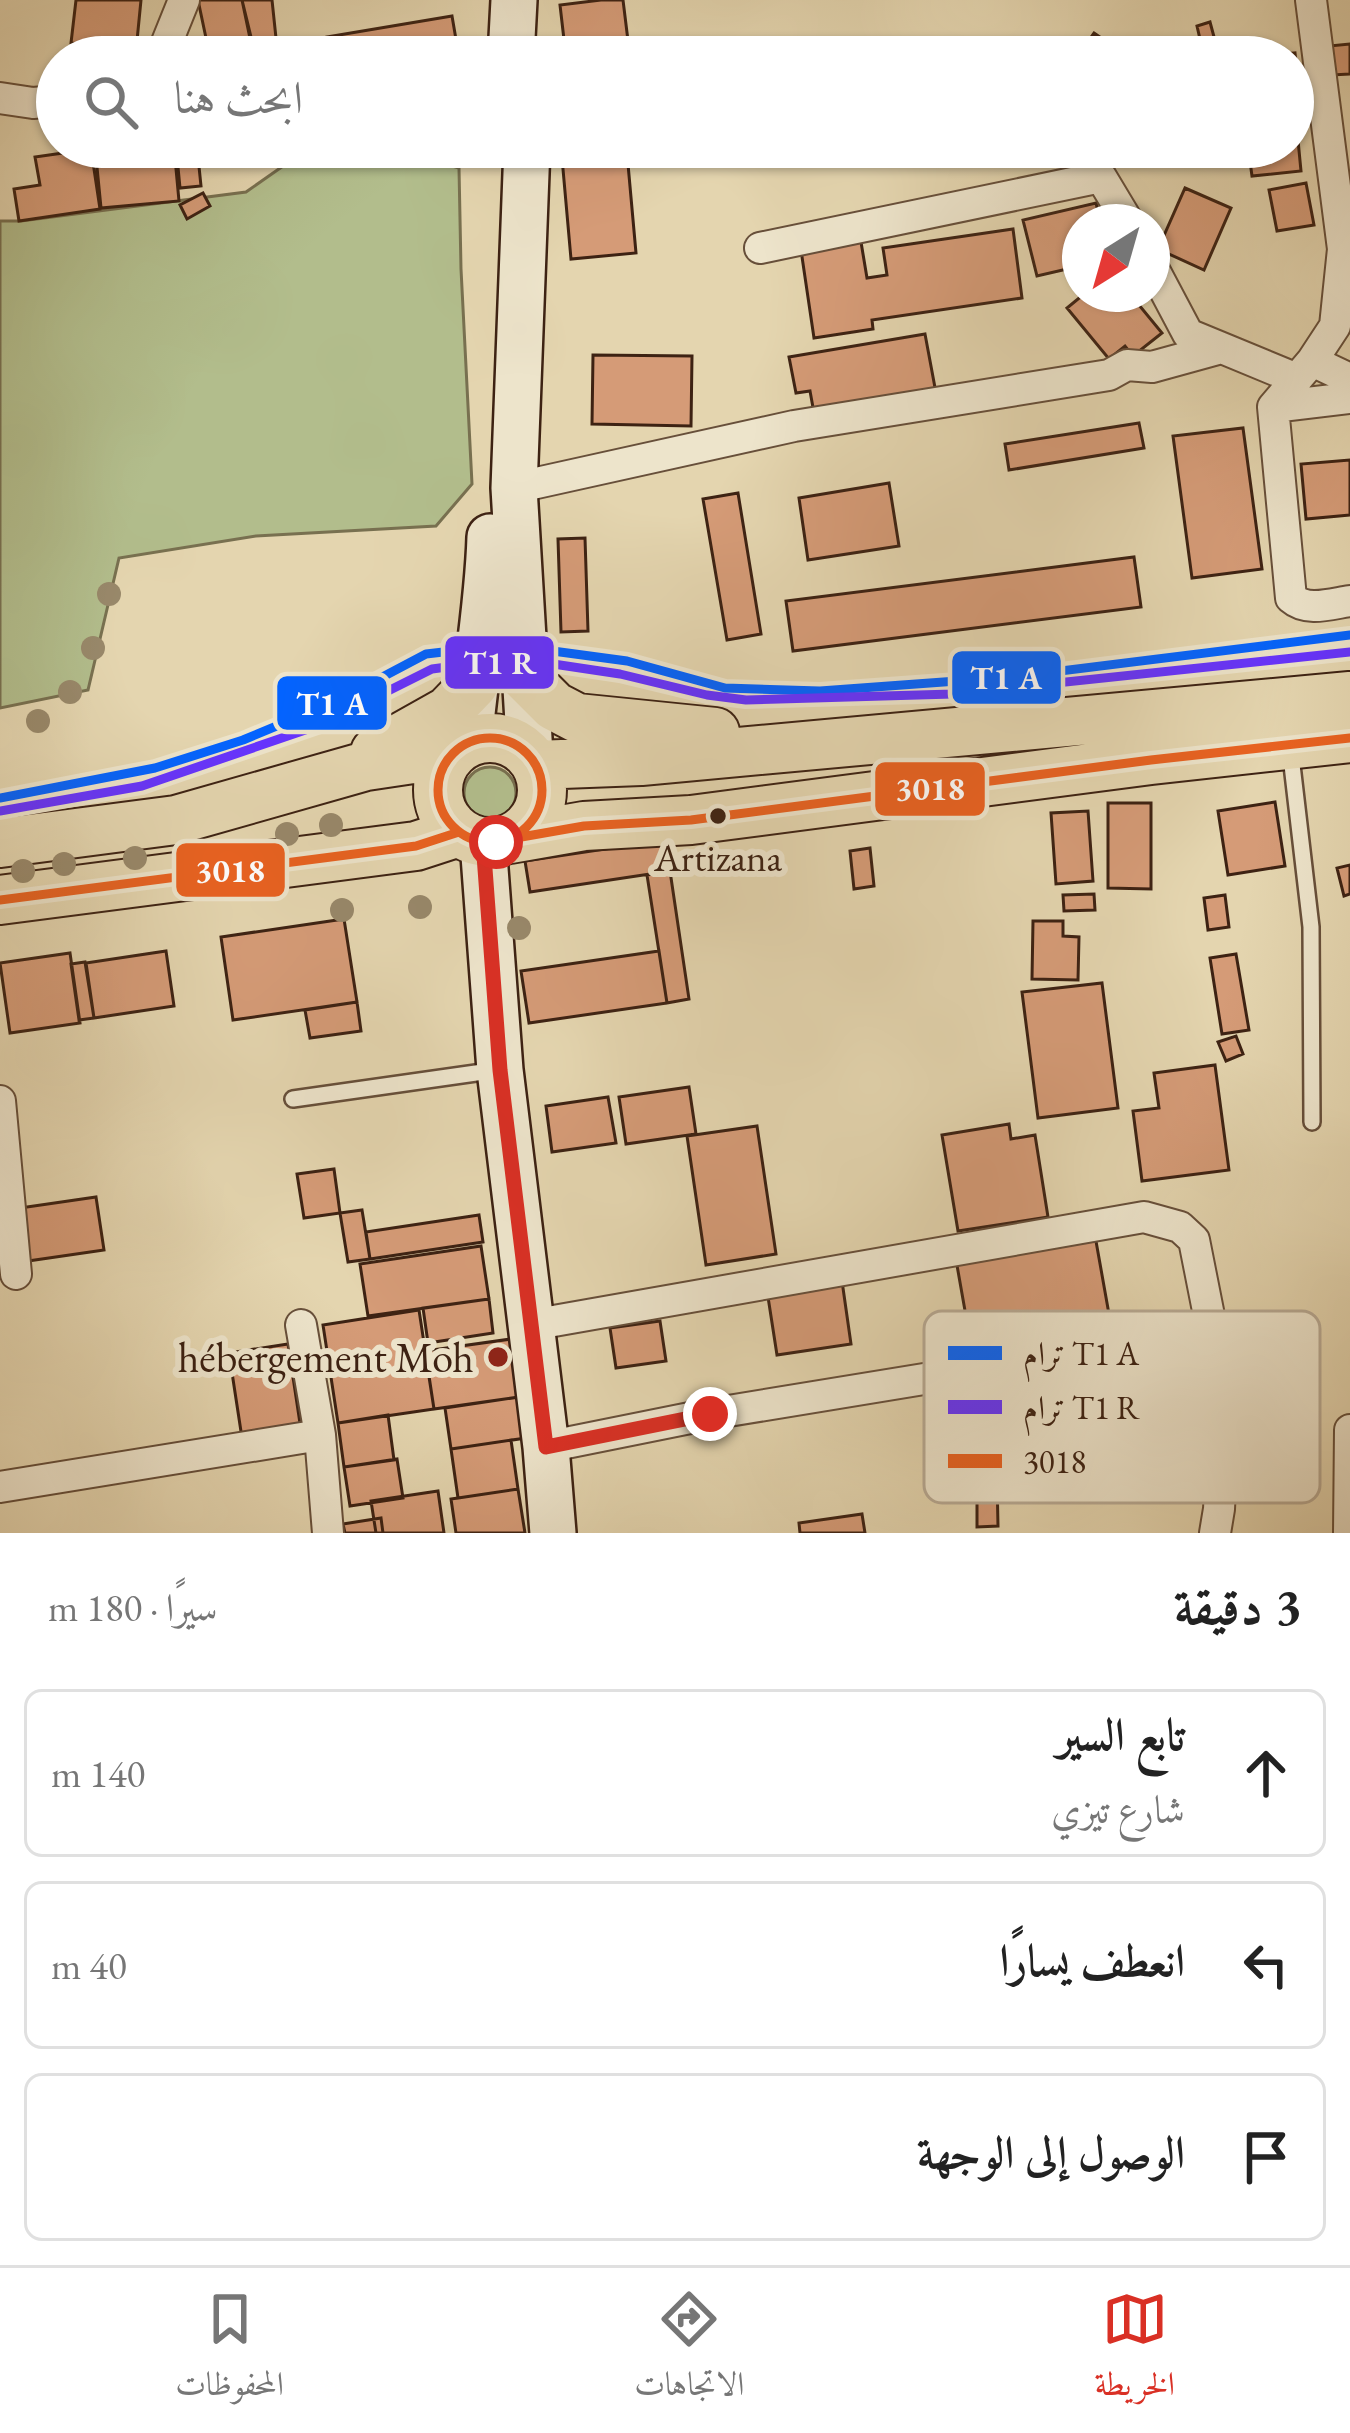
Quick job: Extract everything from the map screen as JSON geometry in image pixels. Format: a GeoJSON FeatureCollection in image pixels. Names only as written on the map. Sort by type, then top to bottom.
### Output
{"type":"FeatureCollection","features":[{"type":"Feature","properties":{"kind":"main road"},"geometry":{"type":"LineString","coordinates":[[512,36],[514,0]]}},
{"type":"Feature","properties":{"kind":"main road"},"geometry":{"type":"LineString","coordinates":[[531,36],[532,0]]}},
{"type":"Feature","properties":{"kind":"main road"},"geometry":{"type":"LineString","coordinates":[[506,168],[489,590],[461,748],[440,779],[438,794],[448,822],[484,838],[528,827],[540,808],[543,786],[533,760],[524,676],[514,488],[526,168]]}},
{"type":"Feature","properties":{"kind":"main road"},"geometry":{"type":"LineString","coordinates":[[524,676],[554,706],[577,718],[833,741]]}},
{"type":"Feature","properties":{"kind":"main road"},"geometry":{"type":"LineString","coordinates":[[332,776],[432,722],[474,684]]}},
{"type":"Feature","properties":{"kind":"main road"},"geometry":{"type":"LineString","coordinates":[[0,844],[176,820],[382,763],[495,738],[520,747],[533,760],[640,761],[1350,696]]}},
{"type":"Feature","properties":{"kind":"main road"},"geometry":{"type":"LineString","coordinates":[[0,900],[416,846],[584,826],[691,820],[1350,738]]}},
{"type":"Feature","properties":{"kind":"main road"},"geometry":{"type":"LineString","coordinates":[[484,838],[500,1070],[553,1533]]}},
{"type":"Feature","properties":{"kind":"street"},"geometry":{"type":"LineString","coordinates":[[169,36],[184,0]]}},
{"type":"Feature","properties":{"kind":"street"},"geometry":{"type":"LineString","coordinates":[[1311,0],[1343,249],[1343,323],[1274,406],[1292,598],[1307,607],[1350,601]]}},
{"type":"Feature","properties":{"kind":"street"},"geometry":{"type":"LineString","coordinates":[[0,98],[36,103]]}},
{"type":"Feature","properties":{"kind":"street"},"geometry":{"type":"LineString","coordinates":[[760,248],[1101,177],[1117,204]]}},
{"type":"Feature","properties":{"kind":"street"},"geometry":{"type":"LineString","coordinates":[[1170,300],[1188,334],[1221,348],[1350,379]]}},
{"type":"Feature","properties":{"kind":"street"},"geometry":{"type":"LineString","coordinates":[[514,488],[794,426],[1109,375],[1127,364],[1152,367],[1221,348]]}},
{"type":"Feature","properties":{"kind":"street"},"geometry":{"type":"LineString","coordinates":[[1274,406],[1350,398]]}},
{"type":"Feature","properties":{"kind":"street"},"geometry":{"type":"LineString","coordinates":[[0,1101],[16,1274]]}},
{"type":"Feature","properties":{"kind":"street"},"geometry":{"type":"LineString","coordinates":[[531,1325],[1144,1217],[1180,1228],[1194,1240],[1208,1311]]}},
{"type":"Feature","properties":{"kind":"street"},"geometry":{"type":"LineString","coordinates":[[301,1325],[320,1436],[328,1533]]}},
{"type":"Feature","properties":{"kind":"street"},"geometry":{"type":"LineString","coordinates":[[546,1447],[924,1379]]}},
{"type":"Feature","properties":{"kind":"street"},"geometry":{"type":"LineString","coordinates":[[1349,1533],[1350,1430]]}},
{"type":"Feature","properties":{"kind":"street"},"geometry":{"type":"LineString","coordinates":[[0,1487],[320,1436]]}},
{"type":"Feature","properties":{"kind":"street"},"geometry":{"type":"LineString","coordinates":[[1215,1533],[1219,1503]]}},
{"type":"Feature","properties":{"kind":"lane"},"geometry":{"type":"LineString","coordinates":[[1289,745],[1311,927],[1312,1121]]}},
{"type":"Feature","properties":{"kind":"lane"},"geometry":{"type":"LineString","coordinates":[[292,1099],[500,1070]]}},
{"type":"Feature","properties":{"kind":"green space"},"geometry":{"type":"Polygon","coordinates":[[[280,168],[459,168],[472,484],[436,526],[256,536],[119,558],[88,690],[0,708],[0,221],[246,192],[280,168]]]}},
{"type":"Feature","properties":{"kind":"green space"},"geometry":{"type":"Polygon","coordinates":[[[490,767],[508,775],[516,793],[508,811],[490,819],[472,811],[464,793],[472,775],[490,767]]]}},
{"type":"Feature","properties":{"kind":"building"},"geometry":{"type":"Polygon","coordinates":[[[76,0],[141,0],[137,36],[72,36],[76,0]]]}},
{"type":"Feature","properties":{"kind":"building"},"geometry":{"type":"Polygon","coordinates":[[[198,0],[242,0],[250,36],[206,36],[198,0]]]}},
{"type":"Feature","properties":{"kind":"building"},"geometry":{"type":"Polygon","coordinates":[[[242,0],[272,0],[276,36],[251,36],[242,0]]]}},
{"type":"Feature","properties":{"kind":"building"},"geometry":{"type":"Polygon","coordinates":[[[623,0],[627,36],[564,36],[560,5],[623,0]]]}},
{"type":"Feature","properties":{"kind":"building"},"geometry":{"type":"Polygon","coordinates":[[[452,16],[455,36],[333,36],[452,16]]]}},
{"type":"Feature","properties":{"kind":"building"},"geometry":{"type":"Polygon","coordinates":[[[1210,22],[1214,36],[1199,36],[1197,26],[1210,22]]]}},
{"type":"Feature","properties":{"kind":"building"},"geometry":{"type":"Polygon","coordinates":[[[1350,44],[1350,74],[1332,75],[1329,46],[1350,44]]]}},
{"type":"Feature","properties":{"kind":"building"},"geometry":{"type":"Polygon","coordinates":[[[37,168],[94,168],[100,209],[19,221],[14,189],[40,185],[37,168]]]}},
{"type":"Feature","properties":{"kind":"building"},"geometry":{"type":"Polygon","coordinates":[[[97,168],[176,168],[179,201],[101,208],[97,168]]]}},
{"type":"Feature","properties":{"kind":"building"},"geometry":{"type":"Polygon","coordinates":[[[178,168],[199,168],[201,186],[180,188],[178,168]]]}},
{"type":"Feature","properties":{"kind":"building"},"geometry":{"type":"Polygon","coordinates":[[[563,168],[628,168],[636,253],[571,259],[563,168]]]}},
{"type":"Feature","properties":{"kind":"building"},"geometry":{"type":"Polygon","coordinates":[[[1251,168],[1301,168],[1301,171],[1252,176],[1251,168]]]}},
{"type":"Feature","properties":{"kind":"building"},"geometry":{"type":"Polygon","coordinates":[[[1306,183],[1314,225],[1277,231],[1269,190],[1306,183]]]}},
{"type":"Feature","properties":{"kind":"building"},"geometry":{"type":"Polygon","coordinates":[[[1185,188],[1231,208],[1204,270],[1170,254],[1170,222],[1185,188]]]}},
{"type":"Feature","properties":{"kind":"building"},"geometry":{"type":"Polygon","coordinates":[[[203,193],[210,206],[187,219],[180,205],[203,193]]]}},
{"type":"Feature","properties":{"kind":"building"},"geometry":{"type":"Polygon","coordinates":[[[1062,211],[1062,270],[1037,276],[1023,220],[1062,211]]]}},
{"type":"Feature","properties":{"kind":"building"},"geometry":{"type":"Polygon","coordinates":[[[1013,229],[1022,298],[872,320],[873,329],[814,338],[801,250],[861,242],[867,278],[887,275],[883,248],[1013,229]]]}},
{"type":"Feature","properties":{"kind":"building"},"geometry":{"type":"Polygon","coordinates":[[[1070,312],[1145,312],[1162,333],[1133,356],[1125,346],[1109,359],[1070,312]]]}},
{"type":"Feature","properties":{"kind":"building"},"geometry":{"type":"Polygon","coordinates":[[[925,334],[936,393],[814,413],[810,391],[796,393],[789,357],[925,334]]]}},
{"type":"Feature","properties":{"kind":"building"},"geometry":{"type":"Polygon","coordinates":[[[593,355],[692,356],[691,426],[592,424],[593,355]]]}},
{"type":"Feature","properties":{"kind":"building"},"geometry":{"type":"Polygon","coordinates":[[[1139,423],[1144,448],[1009,470],[1005,444],[1139,423]]]}},
{"type":"Feature","properties":{"kind":"building"},"geometry":{"type":"Polygon","coordinates":[[[1243,428],[1262,569],[1192,578],[1173,436],[1243,428]]]}},
{"type":"Feature","properties":{"kind":"building"},"geometry":{"type":"Polygon","coordinates":[[[1350,460],[1350,515],[1306,519],[1301,464],[1350,460]]]}},
{"type":"Feature","properties":{"kind":"building"},"geometry":{"type":"Polygon","coordinates":[[[889,483],[899,546],[808,560],[799,498],[889,483]]]}},
{"type":"Feature","properties":{"kind":"building"},"geometry":{"type":"Polygon","coordinates":[[[738,493],[761,634],[727,640],[703,499],[738,493]]]}},
{"type":"Feature","properties":{"kind":"building"},"geometry":{"type":"Polygon","coordinates":[[[585,538],[588,631],[561,632],[558,539],[585,538]]]}},
{"type":"Feature","properties":{"kind":"building"},"geometry":{"type":"Polygon","coordinates":[[[1134,557],[1141,607],[793,651],[786,601],[1134,557]]]}},
{"type":"Feature","properties":{"kind":"building"},"geometry":{"type":"Polygon","coordinates":[[[1275,802],[1285,866],[1228,875],[1218,811],[1275,802]]]}},
{"type":"Feature","properties":{"kind":"building"},"geometry":{"type":"Polygon","coordinates":[[[1108,803],[1151,803],[1151,889],[1108,888],[1108,803]]]}},
{"type":"Feature","properties":{"kind":"building"},"geometry":{"type":"Polygon","coordinates":[[[1088,811],[1093,881],[1056,884],[1051,813],[1088,811]]]}},
{"type":"Feature","properties":{"kind":"building"},"geometry":{"type":"Polygon","coordinates":[[[665,840],[670,871],[530,892],[525,861],[665,840]]]}},
{"type":"Feature","properties":{"kind":"building"},"geometry":{"type":"Polygon","coordinates":[[[870,848],[874,886],[854,889],[850,851],[870,848]]]}},
{"type":"Feature","properties":{"kind":"building"},"geometry":{"type":"Polygon","coordinates":[[[1350,865],[1350,894],[1344,896],[1337,868],[1350,865]]]}},
{"type":"Feature","properties":{"kind":"building"},"geometry":{"type":"Polygon","coordinates":[[[670,871],[689,999],[667,1003],[647,875],[670,871]]]}},
{"type":"Feature","properties":{"kind":"building"},"geometry":{"type":"Polygon","coordinates":[[[1094,894],[1095,910],[1064,911],[1063,895],[1094,894]]]}},
{"type":"Feature","properties":{"kind":"building"},"geometry":{"type":"Polygon","coordinates":[[[1225,895],[1229,927],[1208,930],[1204,898],[1225,895]]]}},
{"type":"Feature","properties":{"kind":"building"},"geometry":{"type":"Polygon","coordinates":[[[344,919],[357,1002],[233,1020],[221,937],[344,919]]]}},
{"type":"Feature","properties":{"kind":"building"},"geometry":{"type":"Polygon","coordinates":[[[1033,921],[1063,921],[1063,936],[1079,937],[1078,980],[1032,979],[1033,921]]]}},
{"type":"Feature","properties":{"kind":"building"},"geometry":{"type":"Polygon","coordinates":[[[166,951],[174,1006],[94,1018],[86,963],[166,951]]]}},
{"type":"Feature","properties":{"kind":"building"},"geometry":{"type":"Polygon","coordinates":[[[659,951],[667,1003],[529,1023],[521,971],[659,951]]]}},
{"type":"Feature","properties":{"kind":"building"},"geometry":{"type":"Polygon","coordinates":[[[70,953],[80,1023],[10,1033],[0,963],[70,953]]]}},
{"type":"Feature","properties":{"kind":"building"},"geometry":{"type":"Polygon","coordinates":[[[1236,954],[1249,1030],[1222,1034],[1210,958],[1236,954]]]}},
{"type":"Feature","properties":{"kind":"building"},"geometry":{"type":"Polygon","coordinates":[[[85,962],[94,1018],[79,1020],[71,964],[85,962]]]}},
{"type":"Feature","properties":{"kind":"building"},"geometry":{"type":"Polygon","coordinates":[[[1102,983],[1118,1108],[1038,1118],[1022,992],[1102,983]]]}},
{"type":"Feature","properties":{"kind":"building"},"geometry":{"type":"Polygon","coordinates":[[[357,1002],[361,1031],[310,1038],[305,1010],[357,1002]]]}},
{"type":"Feature","properties":{"kind":"building"},"geometry":{"type":"Polygon","coordinates":[[[1236,1036],[1243,1054],[1226,1061],[1218,1042],[1236,1036]]]}},
{"type":"Feature","properties":{"kind":"building"},"geometry":{"type":"Polygon","coordinates":[[[1215,1065],[1229,1170],[1142,1181],[1133,1111],[1159,1108],[1154,1073],[1215,1065]]]}},
{"type":"Feature","properties":{"kind":"building"},"geometry":{"type":"Polygon","coordinates":[[[689,1087],[696,1134],[626,1144],[619,1097],[689,1087]]]}},
{"type":"Feature","properties":{"kind":"building"},"geometry":{"type":"Polygon","coordinates":[[[608,1097],[616,1143],[552,1152],[546,1106],[608,1097]]]}},
{"type":"Feature","properties":{"kind":"building"},"geometry":{"type":"Polygon","coordinates":[[[1009,1124],[1011,1139],[1035,1135],[1048,1217],[958,1231],[942,1135],[1009,1124]]]}},
{"type":"Feature","properties":{"kind":"building"},"geometry":{"type":"Polygon","coordinates":[[[757,1126],[776,1254],[706,1265],[687,1136],[757,1126]]]}},
{"type":"Feature","properties":{"kind":"building"},"geometry":{"type":"Polygon","coordinates":[[[334,1169],[340,1213],[304,1218],[297,1174],[334,1169]]]}},
{"type":"Feature","properties":{"kind":"building"},"geometry":{"type":"Polygon","coordinates":[[[96,1197],[104,1250],[28,1261],[20,1208],[96,1197]]]}},
{"type":"Feature","properties":{"kind":"building"},"geometry":{"type":"Polygon","coordinates":[[[362,1210],[370,1259],[348,1262],[340,1213],[362,1210]]]}},
{"type":"Feature","properties":{"kind":"building"},"geometry":{"type":"Polygon","coordinates":[[[479,1215],[483,1242],[370,1259],[366,1232],[479,1215]]]}},
{"type":"Feature","properties":{"kind":"building"},"geometry":{"type":"Polygon","coordinates":[[[1094,1230],[1108,1311],[965,1311],[955,1254],[1094,1230]]]}},
{"type":"Feature","properties":{"kind":"building"},"geometry":{"type":"Polygon","coordinates":[[[481,1246],[489,1299],[368,1316],[360,1264],[481,1246]]]}},
{"type":"Feature","properties":{"kind":"building"},"geometry":{"type":"Polygon","coordinates":[[[841,1274],[851,1344],[777,1355],[766,1284],[841,1274]]]}},
{"type":"Feature","properties":{"kind":"building"},"geometry":{"type":"Polygon","coordinates":[[[489,1299],[493,1333],[428,1343],[423,1308],[489,1299]]]}},
{"type":"Feature","properties":{"kind":"building"},"geometry":{"type":"Polygon","coordinates":[[[419,1310],[434,1409],[338,1423],[323,1325],[419,1310]]]}},
{"type":"Feature","properties":{"kind":"building"},"geometry":{"type":"Polygon","coordinates":[[[660,1321],[666,1361],[616,1368],[610,1328],[660,1321]]]}},
{"type":"Feature","properties":{"kind":"building"},"geometry":{"type":"Polygon","coordinates":[[[511,1339],[519,1397],[434,1409],[425,1351],[511,1339]]]}},
{"type":"Feature","properties":{"kind":"building"},"geometry":{"type":"Polygon","coordinates":[[[288,1344],[301,1430],[242,1438],[229,1353],[288,1344]]]}},
{"type":"Feature","properties":{"kind":"building"},"geometry":{"type":"Polygon","coordinates":[[[519,1397],[526,1438],[451,1449],[445,1408],[519,1397]]]}},
{"type":"Feature","properties":{"kind":"building"},"geometry":{"type":"Polygon","coordinates":[[[388,1415],[394,1460],[344,1467],[338,1423],[388,1415]]]}},
{"type":"Feature","properties":{"kind":"building"},"geometry":{"type":"Polygon","coordinates":[[[511,1440],[518,1489],[458,1498],[451,1449],[511,1440]]]}},
{"type":"Feature","properties":{"kind":"building"},"geometry":{"type":"Polygon","coordinates":[[[397,1459],[403,1498],[350,1506],[344,1467],[397,1459]]]}},
{"type":"Feature","properties":{"kind":"building"},"geometry":{"type":"Polygon","coordinates":[[[518,1489],[525,1533],[456,1533],[451,1499],[518,1489]]]}},
{"type":"Feature","properties":{"kind":"building"},"geometry":{"type":"Polygon","coordinates":[[[438,1491],[444,1533],[376,1533],[371,1501],[438,1491]]]}},
{"type":"Feature","properties":{"kind":"building"},"geometry":{"type":"Polygon","coordinates":[[[977,1503],[998,1503],[998,1526],[977,1527],[977,1503]]]}},
{"type":"Feature","properties":{"kind":"building"},"geometry":{"type":"Polygon","coordinates":[[[862,1514],[865,1533],[800,1533],[799,1523],[862,1514]]]}},
{"type":"Feature","properties":{"kind":"building"},"geometry":{"type":"Polygon","coordinates":[[[381,1518],[383,1533],[345,1533],[343,1524],[381,1518]]]}},
{"type":"Feature","properties":{"kind":"transit line"},"geometry":{"type":"LineString","coordinates":[[0,798],[155,768],[243,740],[337,701],[426,654],[523,647],[627,661],[725,688],[820,691],[1012,677],[1350,635]]}},
{"type":"Feature","properties":{"kind":"transit line"},"geometry":{"type":"LineString","coordinates":[[0,811],[142,786],[320,725],[432,669],[477,663],[540,662],[746,700],[953,694],[1350,652]]}},
{"type":"Feature","properties":{"kind":"transit line","name":"3018"},"geometry":{"type":"LineString","coordinates":[[490,738],[510,742],[527,753],[538,770],[542,790],[538,810],[527,827],[510,838],[490,842],[470,838],[453,827],[442,810],[438,790],[442,770],[453,753],[470,742],[490,738]]}},
{"type":"Feature","properties":{"kind":"transit line","name":"3018"},"geometry":{"type":"LineString","coordinates":[[510,839],[584,826],[691,820],[1350,738]]}},
{"type":"Feature","properties":{"kind":"transit line","name":"3018"},"geometry":{"type":"LineString","coordinates":[[0,900],[416,846],[459,832]]}},
{"type":"Feature","properties":{"kind":"place","name":"Artizana"},"geometry":{"type":"Point","coordinates":[718,816]}},
{"type":"Feature","properties":{"kind":"place","name":"hébergement Moh"},"geometry":{"type":"Point","coordinates":[498,1357]}},
{"type":"Feature","properties":{"kind":"route"},"geometry":{"type":"LineString","coordinates":[[496,842],[483,842],[500,1070],[546,1447],[710,1414]]}}]}
